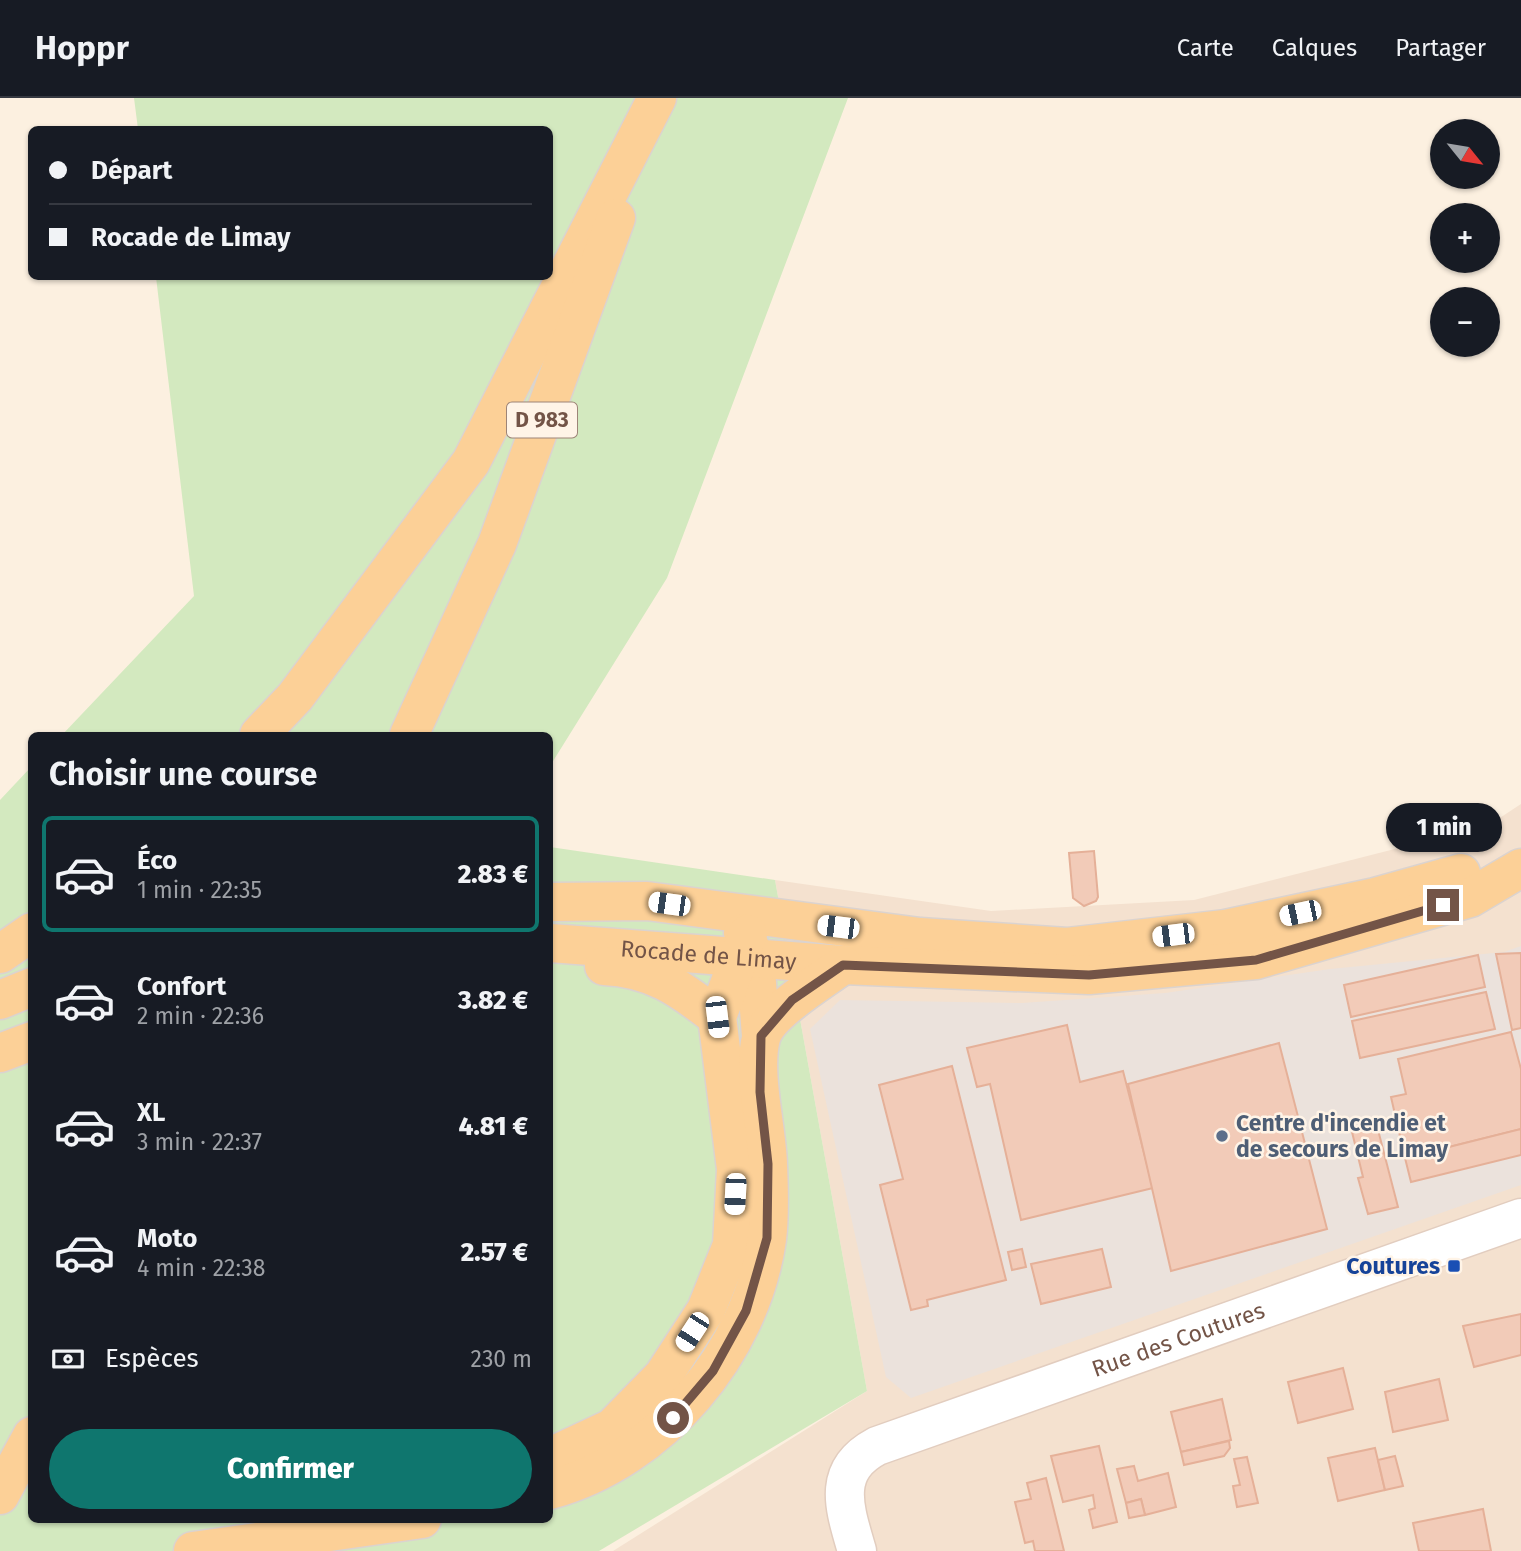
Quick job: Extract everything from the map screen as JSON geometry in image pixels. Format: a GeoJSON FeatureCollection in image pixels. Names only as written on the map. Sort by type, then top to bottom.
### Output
{"type":"FeatureCollection","features":[{"type":"Feature","properties":{"kind":"main road"},"geometry":{"type":"LineString","coordinates":[[262,732],[295,697],[471,462],[659,98]]}},
{"type":"Feature","properties":{"kind":"main road","name":"D 983"},"geometry":{"type":"LineString","coordinates":[[410,732],[497,544],[659,98]]}},
{"type":"Feature","properties":{"kind":"main road","name":"Rocade de Limay"},"geometry":{"type":"LineString","coordinates":[[553,943],[746,936],[920,937],[1067,947],[1226,929],[1375,897],[1469,871],[1521,867]]}},
{"type":"Feature","properties":{"kind":"main road","name":"Rocade de Limay"},"geometry":{"type":"LineString","coordinates":[[553,902],[647,901],[746,936],[843,965],[1089,975],[1256,960],[1470,898],[1521,867]]}},
{"type":"Feature","properties":{"kind":"main road"},"geometry":{"type":"LineString","coordinates":[[0,954],[28,935]]}},
{"type":"Feature","properties":{"kind":"main road"},"geometry":{"type":"LineString","coordinates":[[553,1456],[612,1428],[663,1376],[706,1310],[732,1245],[736,1169],[717,1017],[746,936]]}},
{"type":"Feature","properties":{"kind":"main road"},"geometry":{"type":"LineString","coordinates":[[553,1489],[573,1484],[630,1455],[673,1418],[713,1371],[746,1311],[767,1238],[768,1164],[760,1092],[761,1036],[746,936]]}},
{"type":"Feature","properties":{"kind":"main road"},"geometry":{"type":"LineString","coordinates":[[553,965],[634,967],[682,989],[717,1017]]}},
{"type":"Feature","properties":{"kind":"main road"},"geometry":{"type":"LineString","coordinates":[[761,1036],[792,1000],[843,965]]}},
{"type":"Feature","properties":{"kind":"main road"},"geometry":{"type":"LineString","coordinates":[[0,1000],[28,989]]}},
{"type":"Feature","properties":{"kind":"main road"},"geometry":{"type":"LineString","coordinates":[[0,1053],[28,1042]]}},
{"type":"Feature","properties":{"kind":"main road"},"geometry":{"type":"LineString","coordinates":[[0,1450],[28,1414]]}},
{"type":"Feature","properties":{"kind":"main road"},"geometry":{"type":"LineString","coordinates":[[0,1495],[28,1443]]}},
{"type":"Feature","properties":{"kind":"main road"},"geometry":{"type":"LineString","coordinates":[[193,1551],[393,1523]]}},
{"type":"Feature","properties":{"kind":"street","name":"Rue des Coutures"},"geometry":{"type":"LineString","coordinates":[[858,1551],[844,1497],[847,1475],[862,1454],[902,1436],[1521,1218]]}},
{"type":"Feature","properties":{"kind":"shaded area"},"geometry":{"type":"Polygon","coordinates":[[[1521,804],[1521,1551],[613,1551],[867,1391],[775,880],[991,911],[1194,900],[1489,825],[1521,804]]]}},
{"type":"Feature","properties":{"kind":"shaded area"},"geometry":{"type":"Polygon","coordinates":[[[1521,946],[1521,1185],[911,1398],[886,1377],[810,1029],[840,1000],[1022,1003],[1165,993],[1330,969],[1504,952],[1521,946]]]}},
{"type":"Feature","properties":{"kind":"green space"},"geometry":{"type":"Polygon","coordinates":[[[134,98],[848,98],[667,578],[553,761],[553,732],[65,732],[194,596],[156,280],[553,280],[553,126],[138,126],[134,98]]]}},
{"type":"Feature","properties":{"kind":"green space"},"geometry":{"type":"Polygon","coordinates":[[[28,770],[28,1523],[553,1523],[553,847],[775,880],[867,1391],[599,1551],[0,1551],[0,800],[28,770]]]}},
{"type":"Feature","properties":{"kind":"building"},"geometry":{"type":"Polygon","coordinates":[[[1094,851],[1098,897],[1096,901],[1084,906],[1073,898],[1069,853],[1094,851]]]}},
{"type":"Feature","properties":{"kind":"building"},"geometry":{"type":"Polygon","coordinates":[[[1521,953],[1521,1028],[1512,1030],[1496,954],[1521,953]]]}},
{"type":"Feature","properties":{"kind":"building"},"geometry":{"type":"Polygon","coordinates":[[[1478,955],[1485,987],[1351,1017],[1344,985],[1478,955]]]}},
{"type":"Feature","properties":{"kind":"building"},"geometry":{"type":"Polygon","coordinates":[[[1486,992],[1495,1029],[1360,1058],[1352,1021],[1486,992]]]}},
{"type":"Feature","properties":{"kind":"building"},"geometry":{"type":"Polygon","coordinates":[[[1067,1025],[1080,1082],[1123,1071],[1153,1188],[1021,1220],[990,1084],[977,1087],[967,1048],[1067,1025]]]}},
{"type":"Feature","properties":{"kind":"building"},"geometry":{"type":"Polygon","coordinates":[[[1511,1032],[1521,1069],[1521,1129],[1405,1158],[1391,1097],[1406,1094],[1398,1059],[1511,1032]]]}},
{"type":"Feature","properties":{"kind":"building","name":"Centre d'incendie et de secours de Limay"},"geometry":{"type":"Polygon","coordinates":[[[1279,1043],[1327,1229],[1171,1271],[1128,1084],[1279,1043]]]}},
{"type":"Feature","properties":{"kind":"building"},"geometry":{"type":"Polygon","coordinates":[[[952,1066],[1006,1280],[927,1300],[928,1306],[911,1310],[880,1185],[903,1179],[879,1085],[952,1066]]]}},
{"type":"Feature","properties":{"kind":"building"},"geometry":{"type":"Polygon","coordinates":[[[1377,1126],[1398,1207],[1368,1214],[1358,1178],[1363,1177],[1352,1132],[1377,1126]]]}},
{"type":"Feature","properties":{"kind":"building"},"geometry":{"type":"Polygon","coordinates":[[[1521,1129],[1521,1155],[1411,1182],[1405,1158],[1521,1129]]]}},
{"type":"Feature","properties":{"kind":"building"},"geometry":{"type":"Polygon","coordinates":[[[1022,1249],[1026,1267],[1012,1270],[1008,1252],[1022,1249]]]}},
{"type":"Feature","properties":{"kind":"building"},"geometry":{"type":"Polygon","coordinates":[[[1102,1249],[1111,1287],[1041,1304],[1031,1264],[1102,1249]]]}},
{"type":"Feature","properties":{"kind":"building"},"geometry":{"type":"Polygon","coordinates":[[[1521,1314],[1521,1355],[1474,1367],[1463,1326],[1521,1314]]]}},
{"type":"Feature","properties":{"kind":"building"},"geometry":{"type":"Polygon","coordinates":[[[1343,1368],[1353,1409],[1298,1423],[1288,1382],[1343,1368]]]}},
{"type":"Feature","properties":{"kind":"building"},"geometry":{"type":"Polygon","coordinates":[[[1439,1379],[1448,1420],[1393,1432],[1385,1392],[1439,1379]]]}},
{"type":"Feature","properties":{"kind":"building"},"geometry":{"type":"Polygon","coordinates":[[[1222,1399],[1231,1440],[1181,1452],[1171,1412],[1222,1399]]]}},
{"type":"Feature","properties":{"kind":"building"},"geometry":{"type":"Polygon","coordinates":[[[1229,1441],[1230,1448],[1224,1456],[1184,1465],[1181,1452],[1229,1441]]]}},
{"type":"Feature","properties":{"kind":"building"},"geometry":{"type":"Polygon","coordinates":[[[1099,1446],[1117,1522],[1093,1528],[1089,1510],[1095,1508],[1093,1495],[1063,1502],[1051,1456],[1099,1446]]]}},
{"type":"Feature","properties":{"kind":"building"},"geometry":{"type":"Polygon","coordinates":[[[1375,1448],[1385,1490],[1338,1501],[1328,1458],[1375,1448]]]}},
{"type":"Feature","properties":{"kind":"building"},"geometry":{"type":"Polygon","coordinates":[[[1395,1456],[1403,1486],[1385,1490],[1378,1460],[1395,1456]]]}},
{"type":"Feature","properties":{"kind":"building"},"geometry":{"type":"Polygon","coordinates":[[[1247,1457],[1258,1503],[1237,1507],[1233,1486],[1240,1485],[1234,1459],[1247,1457]]]}},
{"type":"Feature","properties":{"kind":"building"},"geometry":{"type":"Polygon","coordinates":[[[1134,1466],[1138,1481],[1168,1473],[1176,1507],[1145,1515],[1141,1499],[1126,1503],[1117,1469],[1134,1466]]]}},
{"type":"Feature","properties":{"kind":"building"},"geometry":{"type":"Polygon","coordinates":[[[1046,1478],[1064,1551],[1035,1551],[1033,1541],[1025,1543],[1015,1502],[1031,1499],[1027,1483],[1046,1478]]]}},
{"type":"Feature","properties":{"kind":"building"},"geometry":{"type":"Polygon","coordinates":[[[1141,1499],[1145,1515],[1129,1518],[1126,1503],[1141,1499]]]}},
{"type":"Feature","properties":{"kind":"building"},"geometry":{"type":"Polygon","coordinates":[[[1483,1509],[1491,1551],[1419,1551],[1413,1523],[1483,1509]]]}},
{"type":"Feature","properties":{"kind":"place","name":"Centre d'incendie et de secours de Limay"},"geometry":{"type":"Point","coordinates":[1222,1136]}},
{"type":"Feature","properties":{"kind":"place","name":"Coutures"},"geometry":{"type":"Point","coordinates":[1454,1266]}},
{"type":"Feature","properties":{"kind":"route"},"geometry":{"type":"LineString","coordinates":[[673,1418],[713,1371],[746,1311],[767,1238],[768,1164],[760,1092],[761,1036],[792,1000],[843,965],[1089,975],[1256,960],[1443,905]]}}]}
